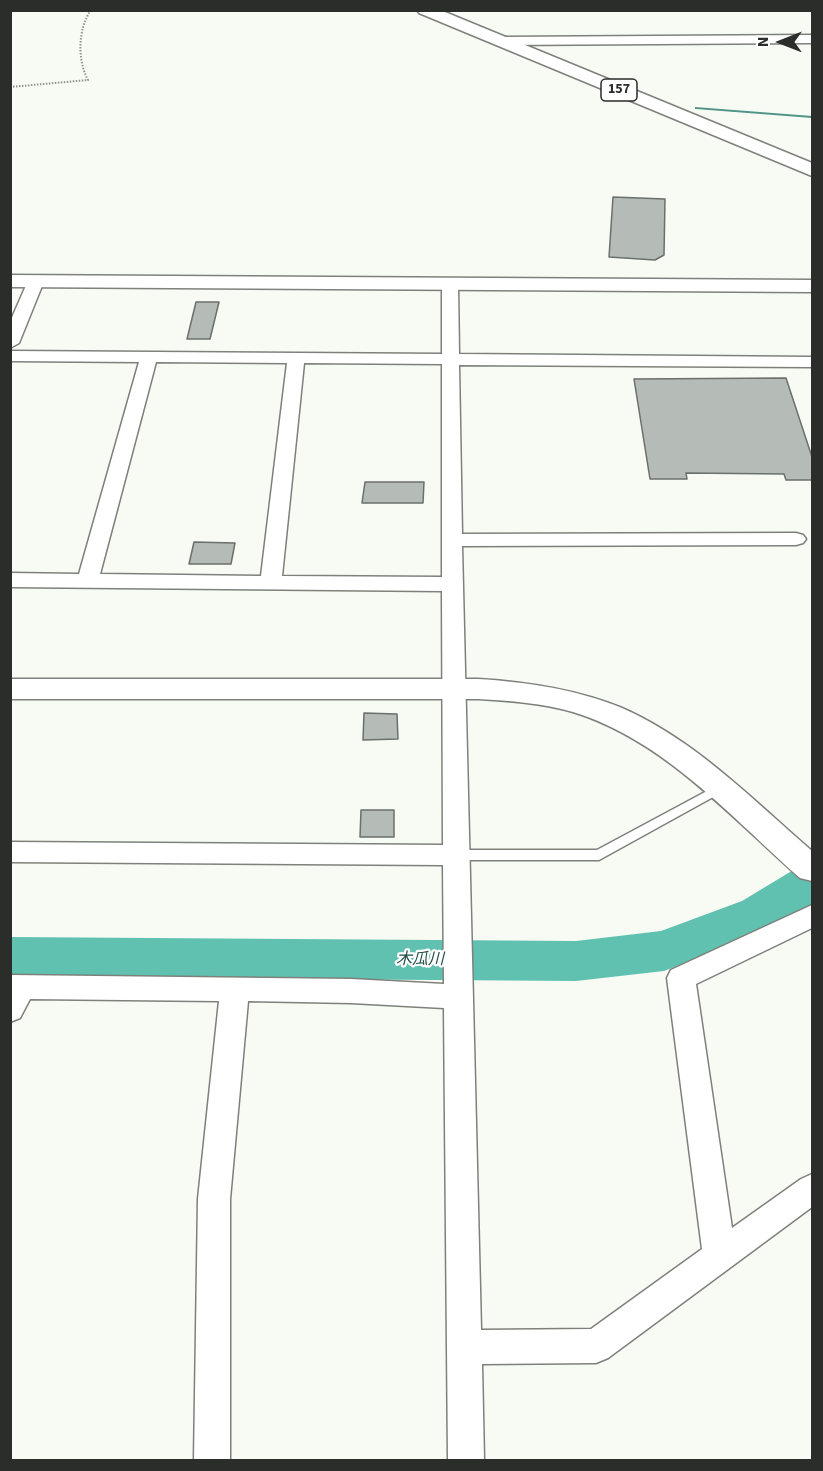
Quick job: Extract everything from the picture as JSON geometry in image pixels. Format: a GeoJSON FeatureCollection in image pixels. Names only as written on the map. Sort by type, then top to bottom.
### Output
{"type":"FeatureCollection","features":[{"type":"Feature","properties":{"kind":"highway","name":"157"},"geometry":{"type":"LineString","coordinates":[[425,10],[813,170]]}},
{"type":"Feature","properties":{"kind":"street"},"geometry":{"type":"LineString","coordinates":[[501,41],[813,39]]}},
{"type":"Feature","properties":{"kind":"street"},"geometry":{"type":"LineString","coordinates":[[10,281],[813,286]]}},
{"type":"Feature","properties":{"kind":"street"},"geometry":{"type":"LineString","coordinates":[[10,343],[36,281]]}},
{"type":"Feature","properties":{"kind":"street"},"geometry":{"type":"LineString","coordinates":[[450,284],[453,690],[466,1461]]}},
{"type":"Feature","properties":{"kind":"street"},"geometry":{"type":"LineString","coordinates":[[10,356],[813,362]]}},
{"type":"Feature","properties":{"kind":"street"},"geometry":{"type":"LineString","coordinates":[[88,581],[149,357]]}},
{"type":"Feature","properties":{"kind":"street"},"geometry":{"type":"LineString","coordinates":[[271,582],[296,358]]}},
{"type":"Feature","properties":{"kind":"street"},"geometry":{"type":"LineString","coordinates":[[452,540],[796,539]]}},
{"type":"Feature","properties":{"kind":"street"},"geometry":{"type":"LineString","coordinates":[[10,580],[452,584]]}},
{"type":"Feature","properties":{"kind":"street"},"geometry":{"type":"LineString","coordinates":[[10,689],[453,690],[540,694],[612,715],[648,735],[720,788],[808,865]]}},
{"type":"Feature","properties":{"kind":"street"},"geometry":{"type":"LineString","coordinates":[[10,852],[456,855]]}},
{"type":"Feature","properties":{"kind":"street"},"geometry":{"type":"LineString","coordinates":[[720,1258],[681,978],[813,916]]}},
{"type":"Feature","properties":{"kind":"street"},"geometry":{"type":"LineString","coordinates":[[14,994],[235,989],[351,991],[458,997]]}},
{"type":"Feature","properties":{"kind":"street"},"geometry":{"type":"LineString","coordinates":[[212,1461],[214,1199],[235,989]]}},
{"type":"Feature","properties":{"kind":"street"},"geometry":{"type":"LineString","coordinates":[[464,1347],[596,1346],[813,1189]]}},
{"type":"Feature","properties":{"kind":"lane"},"geometry":{"type":"LineString","coordinates":[[456,855],[599,855],[720,788]]}},
{"type":"Feature","properties":{"kind":"path"},"geometry":{"type":"LineString","coordinates":[[10,87],[88,80],[82,70],[81,54],[85,18],[91,10]]}},
{"type":"Feature","properties":{"kind":"building"},"geometry":{"type":"Polygon","coordinates":[[[613,197],[665,199],[664,255],[655,260],[609,257],[613,197]]]}},
{"type":"Feature","properties":{"kind":"building"},"geometry":{"type":"Polygon","coordinates":[[[196,302],[219,302],[210,339],[187,339],[196,302]]]}},
{"type":"Feature","properties":{"kind":"building"},"geometry":{"type":"Polygon","coordinates":[[[786,378],[813,460],[813,480],[786,480],[784,474],[686,473],[687,479],[650,479],[634,379],[786,378]]]}},
{"type":"Feature","properties":{"kind":"building"},"geometry":{"type":"Polygon","coordinates":[[[365,482],[424,482],[423,503],[362,503],[365,482]]]}},
{"type":"Feature","properties":{"kind":"building"},"geometry":{"type":"Polygon","coordinates":[[[194,542],[235,543],[231,564],[189,564],[194,542]]]}},
{"type":"Feature","properties":{"kind":"building"},"geometry":{"type":"Polygon","coordinates":[[[364,713],[397,714],[398,739],[363,740],[364,713]]]}},
{"type":"Feature","properties":{"kind":"building"},"geometry":{"type":"Polygon","coordinates":[[[361,810],[394,810],[394,837],[360,837],[361,810]]]}},
{"type":"Feature","properties":{"kind":"waterway"},"geometry":{"type":"LineString","coordinates":[[696,108],[812,117]]}},
{"type":"Feature","properties":{"kind":"waterway","name":"木瓜川"},"geometry":{"type":"LineString","coordinates":[[10,957],[576,961],[664,951],[759,915],[812,882]]}}]}
